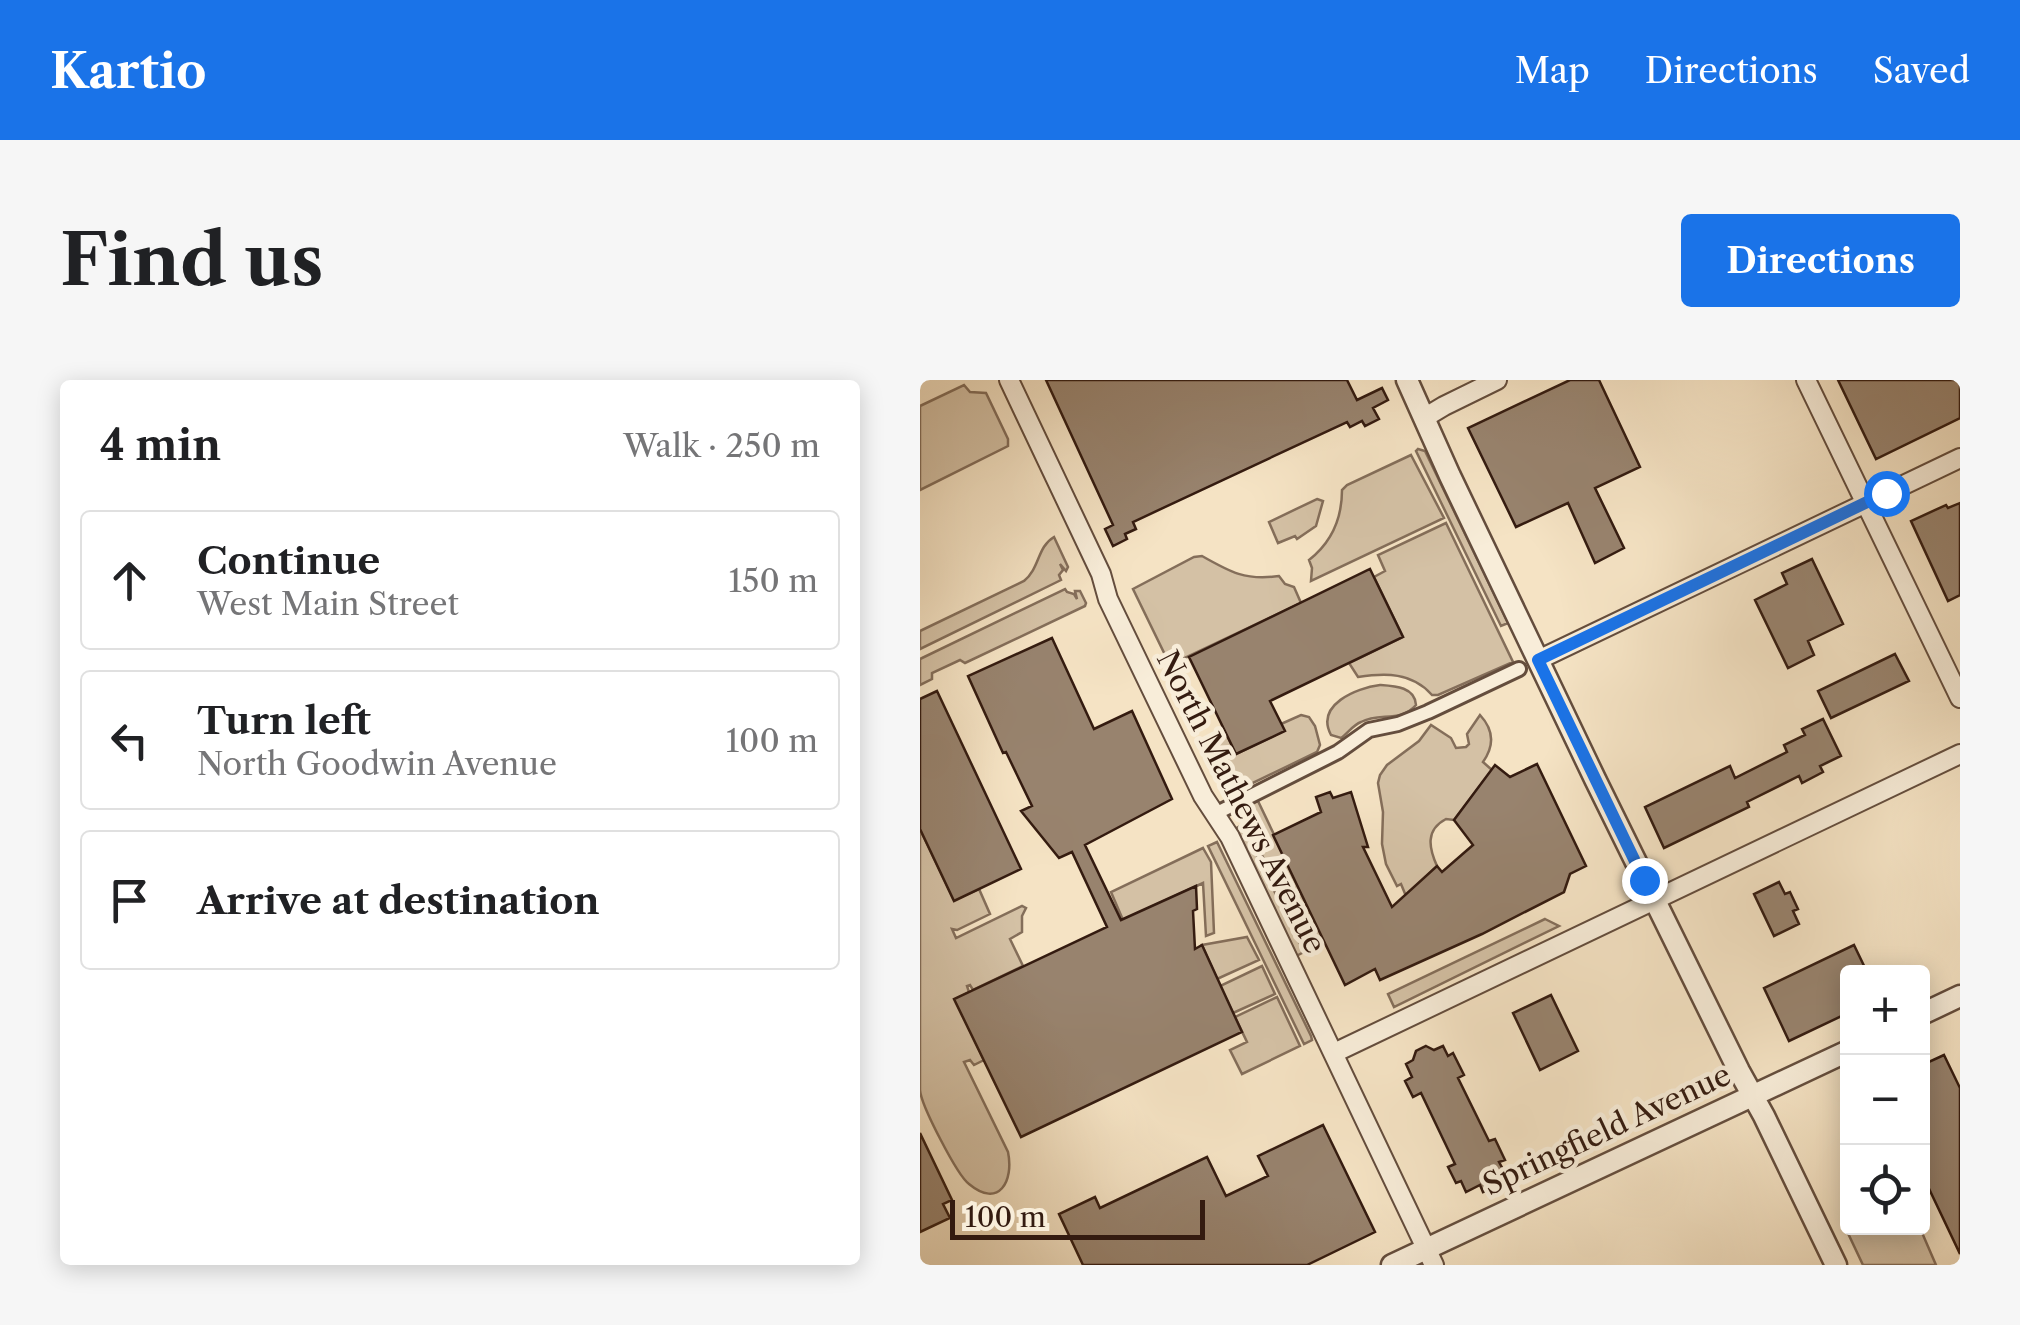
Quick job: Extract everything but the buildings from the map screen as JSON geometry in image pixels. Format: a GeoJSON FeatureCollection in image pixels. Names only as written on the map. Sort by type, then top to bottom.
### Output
{"type":"FeatureCollection","features":[{"type":"Feature","properties":{"kind":"street","name":"North Mathews Avenue"},"geometry":{"type":"LineString","coordinates":[[1009,380],[1202,796],[1227,832],[1431,1257]]}},
{"type":"Feature","properties":{"kind":"street"},"geometry":{"type":"LineString","coordinates":[[1407,380],[1528,664],[1655,902],[1836,1265]]}},
{"type":"Feature","properties":{"kind":"street"},"geometry":{"type":"LineString","coordinates":[[1424,418],[1498,380]]}},
{"type":"Feature","properties":{"kind":"street"},"geometry":{"type":"LineString","coordinates":[[1806,380],[1960,698]]}},
{"type":"Feature","properties":{"kind":"street"},"geometry":{"type":"LineString","coordinates":[[1215,814],[1338,752],[1369,730],[1428,712],[1960,458]]}},
{"type":"Feature","properties":{"kind":"street"},"geometry":{"type":"LineString","coordinates":[[1334,1053],[1960,754]]}},
{"type":"Feature","properties":{"kind":"street"},"geometry":{"type":"LineString","coordinates":[[1930,1010],[1960,996]]}},
{"type":"Feature","properties":{"kind":"street","name":"Springfield Avenue"},"geometry":{"type":"LineString","coordinates":[[1392,1265],[1431,1257],[1840,1055]]}},
{"type":"Feature","properties":{"kind":"shaded area"},"geometry":{"type":"Polygon","coordinates":[[[964,385],[970,392],[986,393],[1008,446],[920,490],[920,406],[964,385]]]}},
{"type":"Feature","properties":{"kind":"shaded area"},"geometry":{"type":"Polygon","coordinates":[[[1418,449],[1425,451],[1508,623],[1501,626],[1418,449]]]}},
{"type":"Feature","properties":{"kind":"shaded area"},"geometry":{"type":"Polygon","coordinates":[[[1411,455],[1444,518],[1311,581],[1309,560],[1334,529],[1342,490],[1411,455]]]}},
{"type":"Feature","properties":{"kind":"shaded area"},"geometry":{"type":"Polygon","coordinates":[[[1317,499],[1323,501],[1316,526],[1297,539],[1295,536],[1278,543],[1269,522],[1317,499]]]}},
{"type":"Feature","properties":{"kind":"shaded area"},"geometry":{"type":"Polygon","coordinates":[[[1446,523],[1513,662],[1438,695],[1407,678],[1358,677],[1349,663],[1403,637],[1374,577],[1385,571],[1378,555],[1446,523]]]}},
{"type":"Feature","properties":{"kind":"shaded area"},"geometry":{"type":"Polygon","coordinates":[[[1054,537],[1068,567],[1066,571],[1060,564],[1061,580],[920,649],[920,631],[1024,581],[1044,546],[1054,537]]]}},
{"type":"Feature","properties":{"kind":"shaded area"},"geometry":{"type":"Polygon","coordinates":[[[1202,556],[1239,574],[1279,576],[1294,587],[1301,603],[1170,665],[1133,589],[1202,556]]]}},
{"type":"Feature","properties":{"kind":"shaded area"},"geometry":{"type":"Polygon","coordinates":[[[1065,589],[1077,599],[1075,591],[1080,591],[1085,606],[965,663],[960,660],[932,673],[932,679],[920,685],[920,659],[1065,589]]]}},
{"type":"Feature","properties":{"kind":"shaded area"},"geometry":{"type":"Polygon","coordinates":[[[1380,685],[1408,691],[1416,705],[1397,716],[1361,722],[1341,738],[1331,735],[1328,724],[1333,707],[1350,694],[1380,685]]]}},
{"type":"Feature","properties":{"kind":"shaded area"},"geometry":{"type":"Polygon","coordinates":[[[1301,715],[1309,717],[1315,726],[1320,745],[1317,752],[1232,793],[1209,745],[1224,729],[1236,754],[1284,731],[1281,724],[1301,715]]]}},
{"type":"Feature","properties":{"kind":"shaded area"},"geometry":{"type":"Polygon","coordinates":[[[1480,715],[1491,738],[1483,762],[1492,770],[1454,820],[1446,819],[1435,828],[1431,846],[1437,866],[1406,896],[1386,864],[1380,775],[1419,741],[1431,725],[1451,738],[1456,748],[1466,747],[1467,734],[1480,715]]]}},
{"type":"Feature","properties":{"kind":"shaded area"},"geometry":{"type":"Polygon","coordinates":[[[1258,801],[1325,941],[1308,950],[1241,812],[1258,801]]]}},
{"type":"Feature","properties":{"kind":"shaded area"},"geometry":{"type":"Polygon","coordinates":[[[1242,825],[1304,952],[1294,957],[1233,830],[1242,825]]]}},
{"type":"Feature","properties":{"kind":"shaded area"},"geometry":{"type":"Polygon","coordinates":[[[920,829],[954,900],[979,889],[990,914],[952,929],[956,938],[1022,906],[1026,908],[1022,932],[1010,939],[1023,966],[973,990],[967,986],[969,992],[955,999],[984,1060],[974,1065],[970,1060],[964,1062],[1008,1152],[1009,1173],[996,1193],[980,1191],[963,1178],[933,1124],[920,1090],[920,829]]]}},
{"type":"Feature","properties":{"kind":"shaded area"},"geometry":{"type":"Polygon","coordinates":[[[1217,842],[1311,1036],[1312,1040],[1304,1044],[1208,846],[1217,842]]]}},
{"type":"Feature","properties":{"kind":"shaded area"},"geometry":{"type":"Polygon","coordinates":[[[1203,848],[1211,862],[1214,933],[1206,936],[1203,883],[1123,920],[1111,892],[1203,848]]]}},
{"type":"Feature","properties":{"kind":"shaded area"},"geometry":{"type":"Polygon","coordinates":[[[1545,919],[1559,926],[1394,1007],[1388,994],[1545,919]]]}},
{"type":"Feature","properties":{"kind":"shaded area"},"geometry":{"type":"Polygon","coordinates":[[[1247,937],[1259,960],[1217,979],[1202,945],[1247,937]]]}},
{"type":"Feature","properties":{"kind":"shaded area"},"geometry":{"type":"Polygon","coordinates":[[[1262,966],[1275,994],[1233,1013],[1220,986],[1262,966]]]}},
{"type":"Feature","properties":{"kind":"shaded area"},"geometry":{"type":"Polygon","coordinates":[[[1277,997],[1300,1046],[1242,1074],[1230,1050],[1247,1042],[1235,1017],[1277,997]]]}},
{"type":"Feature","properties":{"kind":"shaded area"},"geometry":{"type":"Polygon","coordinates":[[[1849,1235],[1923,1235],[1936,1265],[1863,1265],[1849,1235]]]}},
{"type":"Feature","properties":{"kind":"route"},"geometry":{"type":"LineString","coordinates":[[1644,880],[1538,660],[1886,493]]}}]}
